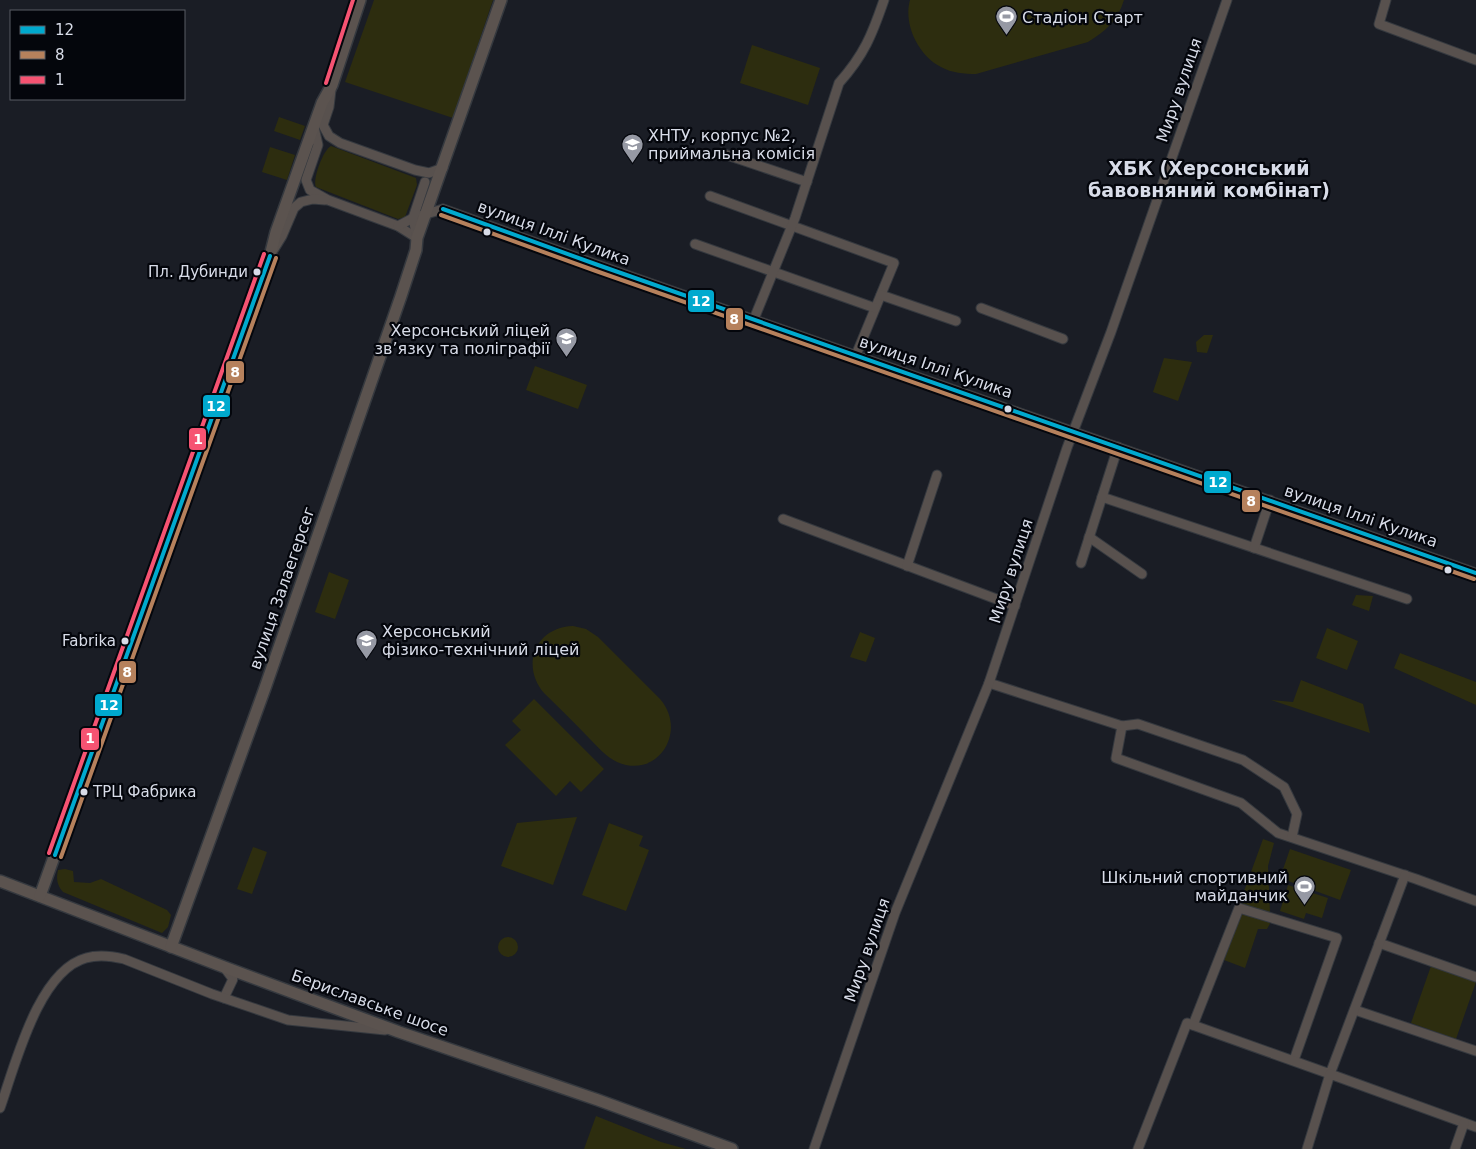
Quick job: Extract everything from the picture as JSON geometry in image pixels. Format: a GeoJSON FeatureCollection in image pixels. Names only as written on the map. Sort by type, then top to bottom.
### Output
{"type":"FeatureCollection","features":[{"type":"Feature","properties":{"kind":"main road"},"geometry":{"type":"LineString","coordinates":[[40,896],[270,256],[276,232],[322,103],[332,85],[360,0]]}},
{"type":"Feature","properties":{"kind":"main road"},"geometry":{"type":"LineString","coordinates":[[443,168],[501,0]]}},
{"type":"Feature","properties":{"kind":"main road","name":"вулиця Залаегерсег"},"geometry":{"type":"LineString","coordinates":[[171,947],[265,688],[401,296],[416,250],[417,238],[443,168]]}},
{"type":"Feature","properties":{"kind":"main road","name":"Бериславське шосе"},"geometry":{"type":"LineString","coordinates":[[0,881],[399,1032],[598,1100],[732,1149]]}},
{"type":"Feature","properties":{"kind":"street"},"geometry":{"type":"LineString","coordinates":[[754,319],[792,226],[839,83],[854,66],[872,36],[884,0]]}},
{"type":"Feature","properties":{"kind":"street","name":"Миру вулиця"},"geometry":{"type":"LineString","coordinates":[[814,1149],[895,913],[989,683],[1074,432],[1227,0]]}},
{"type":"Feature","properties":{"kind":"street"},"geometry":{"type":"LineString","coordinates":[[1386,0],[1379,24],[1476,60]]}},
{"type":"Feature","properties":{"kind":"street"},"geometry":{"type":"LineString","coordinates":[[332,85],[329,107],[323,125],[329,136],[340,142],[415,170],[429,173],[443,168]]}},
{"type":"Feature","properties":{"kind":"street"},"geometry":{"type":"LineString","coordinates":[[314,127],[318,145],[306,180],[310,190],[328,200],[398,226],[417,238]]}},
{"type":"Feature","properties":{"kind":"street"},"geometry":{"type":"LineString","coordinates":[[305,153],[328,141],[340,142]]}},
{"type":"Feature","properties":{"kind":"street"},"geometry":{"type":"LineString","coordinates":[[721,153],[806,182]]}},
{"type":"Feature","properties":{"kind":"street"},"geometry":{"type":"LineString","coordinates":[[398,226],[413,218],[443,209],[415,170]]}},
{"type":"Feature","properties":{"kind":"street"},"geometry":{"type":"LineString","coordinates":[[417,238],[413,218],[425,182]]}},
{"type":"Feature","properties":{"kind":"street"},"geometry":{"type":"LineString","coordinates":[[710,196],[894,263],[856,355]]}},
{"type":"Feature","properties":{"kind":"street"},"geometry":{"type":"LineString","coordinates":[[270,256],[282,236],[294,208],[301,202],[313,199],[328,200]]}},
{"type":"Feature","properties":{"kind":"street","name":"вулиця Іллі Кулика"},"geometry":{"type":"LineString","coordinates":[[443,209],[1476,573]]}},
{"type":"Feature","properties":{"kind":"street"},"geometry":{"type":"LineString","coordinates":[[695,244],[876,308]]}},
{"type":"Feature","properties":{"kind":"street"},"geometry":{"type":"LineString","coordinates":[[881,295],[956,321]]}},
{"type":"Feature","properties":{"kind":"street"},"geometry":{"type":"LineString","coordinates":[[981,308],[1063,339]]}},
{"type":"Feature","properties":{"kind":"street"},"geometry":{"type":"LineString","coordinates":[[1081,563],[1118,447]]}},
{"type":"Feature","properties":{"kind":"street"},"geometry":{"type":"LineString","coordinates":[[907,566],[937,475]]}},
{"type":"Feature","properties":{"kind":"street"},"geometry":{"type":"LineString","coordinates":[[1102,497],[1407,599]]}},
{"type":"Feature","properties":{"kind":"street"},"geometry":{"type":"LineString","coordinates":[[1254,548],[1270,500]]}},
{"type":"Feature","properties":{"kind":"street"},"geometry":{"type":"LineString","coordinates":[[783,519],[1015,606]]}},
{"type":"Feature","properties":{"kind":"street"},"geometry":{"type":"LineString","coordinates":[[1089,537],[1142,574]]}},
{"type":"Feature","properties":{"kind":"street"},"geometry":{"type":"LineString","coordinates":[[989,683],[1122,726],[1138,724],[1243,760],[1284,787],[1297,814],[1292,837]]}},
{"type":"Feature","properties":{"kind":"street"},"geometry":{"type":"LineString","coordinates":[[1122,726],[1116,758],[1240,803],[1278,833],[1405,875],[1476,901]]}},
{"type":"Feature","properties":{"kind":"street"},"geometry":{"type":"LineString","coordinates":[[1306,1149],[1330,1074],[1405,875]]}},
{"type":"Feature","properties":{"kind":"street"},"geometry":{"type":"LineString","coordinates":[[1138,1149],[1239,908],[1337,938],[1294,1060]]}},
{"type":"Feature","properties":{"kind":"street"},"geometry":{"type":"LineString","coordinates":[[1379,943],[1476,977]]}},
{"type":"Feature","properties":{"kind":"street"},"geometry":{"type":"LineString","coordinates":[[0,1108],[27,1030],[37,1009],[57,977],[77,961],[98,956],[112,956],[124,959],[224,998],[288,1020],[399,1032]]}},
{"type":"Feature","properties":{"kind":"street"},"geometry":{"type":"LineString","coordinates":[[224,967],[233,979],[224,998]]}},
{"type":"Feature","properties":{"kind":"street"},"geometry":{"type":"LineString","coordinates":[[1355,1010],[1476,1051]]}},
{"type":"Feature","properties":{"kind":"street"},"geometry":{"type":"LineString","coordinates":[[1190,1024],[1476,1127]]}},
{"type":"Feature","properties":{"kind":"street"},"geometry":{"type":"LineString","coordinates":[[1455,1149],[1464,1123]]}},
{"type":"Feature","properties":{"kind":"shaded area"},"geometry":{"type":"Polygon","coordinates":[[[374,0],[493,0],[453,118],[345,82],[374,0]]]}},
{"type":"Feature","properties":{"kind":"shaded area","name":"Стадіон Старт"},"geometry":{"type":"Polygon","coordinates":[[[910,0],[1124,0],[1115,19],[1100,34],[1088,42],[976,74],[949,71],[933,62],[926,55],[920,48],[911,29],[908,10],[910,0]]]}},
{"type":"Feature","properties":{"kind":"shaded area"},"geometry":{"type":"Polygon","coordinates":[[[752,45],[820,68],[808,105],[740,83],[752,45]]]}},
{"type":"Feature","properties":{"kind":"shaded area"},"geometry":{"type":"Polygon","coordinates":[[[279,117],[305,126],[300,140],[274,131],[279,117]]]}},
{"type":"Feature","properties":{"kind":"shaded area"},"geometry":{"type":"Polygon","coordinates":[[[331,146],[416,178],[417,185],[405,217],[398,219],[316,187],[315,183],[319,165],[331,146]]]}},
{"type":"Feature","properties":{"kind":"shaded area"},"geometry":{"type":"Polygon","coordinates":[[[270,147],[295,155],[287,180],[262,172],[270,147]]]}},
{"type":"Feature","properties":{"kind":"shaded area"},"geometry":{"type":"Polygon","coordinates":[[[1204,335],[1213,335],[1207,353],[1197,352],[1196,342],[1204,335]]]}},
{"type":"Feature","properties":{"kind":"shaded area"},"geometry":{"type":"Polygon","coordinates":[[[1164,358],[1192,362],[1178,401],[1153,392],[1164,358]]]}},
{"type":"Feature","properties":{"kind":"shaded area"},"geometry":{"type":"Polygon","coordinates":[[[535,366],[587,385],[578,409],[526,390],[535,366]]]}},
{"type":"Feature","properties":{"kind":"shaded area"},"geometry":{"type":"Polygon","coordinates":[[[329,572],[349,580],[335,619],[315,612],[329,572]]]}},
{"type":"Feature","properties":{"kind":"shaded area"},"geometry":{"type":"Polygon","coordinates":[[[1356,595],[1373,596],[1369,611],[1352,605],[1356,595]]]}},
{"type":"Feature","properties":{"kind":"shaded area"},"geometry":{"type":"Polygon","coordinates":[[[573,626],[586,629],[598,637],[660,699],[668,712],[671,725],[670,738],[656,758],[645,764],[632,766],[613,760],[544,693],[537,682],[533,671],[533,660],[541,640],[549,633],[560,628],[573,626]]]}},
{"type":"Feature","properties":{"kind":"shaded area"},"geometry":{"type":"Polygon","coordinates":[[[1327,628],[1358,641],[1347,670],[1316,658],[1327,628]]]}},
{"type":"Feature","properties":{"kind":"shaded area"},"geometry":{"type":"Polygon","coordinates":[[[860,632],[875,638],[866,662],[850,657],[860,632]]]}},
{"type":"Feature","properties":{"kind":"shaded area"},"geometry":{"type":"Polygon","coordinates":[[[1400,653],[1476,682],[1476,705],[1394,668],[1400,653]]]}},
{"type":"Feature","properties":{"kind":"shaded area"},"geometry":{"type":"Polygon","coordinates":[[[1301,680],[1363,704],[1370,733],[1271,700],[1293,702],[1301,680]]]}},
{"type":"Feature","properties":{"kind":"shaded area"},"geometry":{"type":"Polygon","coordinates":[[[534,699],[604,769],[581,792],[570,781],[556,796],[505,745],[521,730],[512,721],[534,699]]]}},
{"type":"Feature","properties":{"kind":"shaded area"},"geometry":{"type":"Polygon","coordinates":[[[577,817],[553,885],[501,866],[517,823],[577,817]]]}},
{"type":"Feature","properties":{"kind":"shaded area"},"geometry":{"type":"Polygon","coordinates":[[[609,823],[643,836],[639,846],[649,850],[626,911],[582,895],[609,823]]]}},
{"type":"Feature","properties":{"kind":"shaded area"},"geometry":{"type":"Polygon","coordinates":[[[1263,839],[1274,843],[1268,866],[1270,913],[1239,905],[1263,839]]]}},
{"type":"Feature","properties":{"kind":"shaded area"},"geometry":{"type":"Polygon","coordinates":[[[253,847],[267,852],[252,894],[237,889],[253,847]]]}},
{"type":"Feature","properties":{"kind":"shaded area"},"geometry":{"type":"Polygon","coordinates":[[[1290,849],[1351,870],[1340,900],[1280,878],[1290,849]]]}},
{"type":"Feature","properties":{"kind":"shaded area"},"geometry":{"type":"Polygon","coordinates":[[[58,870],[73,871],[74,882],[90,883],[101,879],[167,910],[171,915],[168,927],[162,933],[63,892],[58,884],[57,876],[58,870]]]}},
{"type":"Feature","properties":{"kind":"shaded area","name":"Шкільний спортивний майданчик"},"geometry":{"type":"Polygon","coordinates":[[[1288,885],[1328,898],[1322,918],[1306,913],[1304,919],[1280,911],[1288,885]]]}},
{"type":"Feature","properties":{"kind":"shaded area"},"geometry":{"type":"Polygon","coordinates":[[[1242,913],[1272,920],[1267,929],[1258,929],[1245,968],[1224,960],[1242,913]]]}},
{"type":"Feature","properties":{"kind":"shaded area"},"geometry":{"type":"Polygon","coordinates":[[[508,937],[515,940],[518,947],[515,954],[508,957],[501,954],[498,947],[501,940],[508,937]]]}},
{"type":"Feature","properties":{"kind":"shaded area"},"geometry":{"type":"Polygon","coordinates":[[[1431,966],[1476,982],[1456,1039],[1411,1023],[1431,966]]]}},
{"type":"Feature","properties":{"kind":"shaded area"},"geometry":{"type":"Polygon","coordinates":[[[596,1116],[661,1142],[686,1149],[584,1149],[596,1116]]]}},
{"type":"Feature","properties":{"kind":"transit line","name":"1"},"geometry":{"type":"LineString","coordinates":[[326,83],[353,0]]}},
{"type":"Feature","properties":{"kind":"transit line","name":"12"},"geometry":{"type":"LineString","coordinates":[[443,209],[1476,573]]}},
{"type":"Feature","properties":{"kind":"transit line","name":"8"},"geometry":{"type":"LineString","coordinates":[[441,215],[1474,579]]}},
{"type":"Feature","properties":{"kind":"transit line","name":"1"},"geometry":{"type":"LineString","coordinates":[[49,853],[264,254]]}},
{"type":"Feature","properties":{"kind":"transit line","name":"12"},"geometry":{"type":"LineString","coordinates":[[55,855],[270,256]]}},
{"type":"Feature","properties":{"kind":"transit line","name":"8"},"geometry":{"type":"LineString","coordinates":[[61,857],[276,258]]}},
{"type":"Feature","properties":{"kind":"place","name":"Стадіон Старт"},"geometry":{"type":"Point","coordinates":[1006,36]}},
{"type":"Feature","properties":{"kind":"place","name":"ХНТУ, корпус №2, приймальна комісія"},"geometry":{"type":"Point","coordinates":[632,163]}},
{"type":"Feature","properties":{"kind":"place","name":"Пл. Дубинди"},"geometry":{"type":"Point","coordinates":[257,272]}},
{"type":"Feature","properties":{"kind":"place","name":"Херсонський ліцей зв’язку та поліграфії"},"geometry":{"type":"Point","coordinates":[566,358]}},
{"type":"Feature","properties":{"kind":"place","name":"Fabrika"},"geometry":{"type":"Point","coordinates":[125,641]}},
{"type":"Feature","properties":{"kind":"place","name":"Херсонський фізико-технічний ліцей"},"geometry":{"type":"Point","coordinates":[366,659]}},
{"type":"Feature","properties":{"kind":"place","name":"ТРЦ Фабрика"},"geometry":{"type":"Point","coordinates":[84,792]}},
{"type":"Feature","properties":{"kind":"place","name":"Шкільний спортивний майданчик"},"geometry":{"type":"Point","coordinates":[1304,905]}},
{"type":"Feature","properties":{"kind":"district","name":"ХБК (Херсонський бавовняний комбінат)"},"geometry":{"type":"Point","coordinates":[1209,179]}}]}
